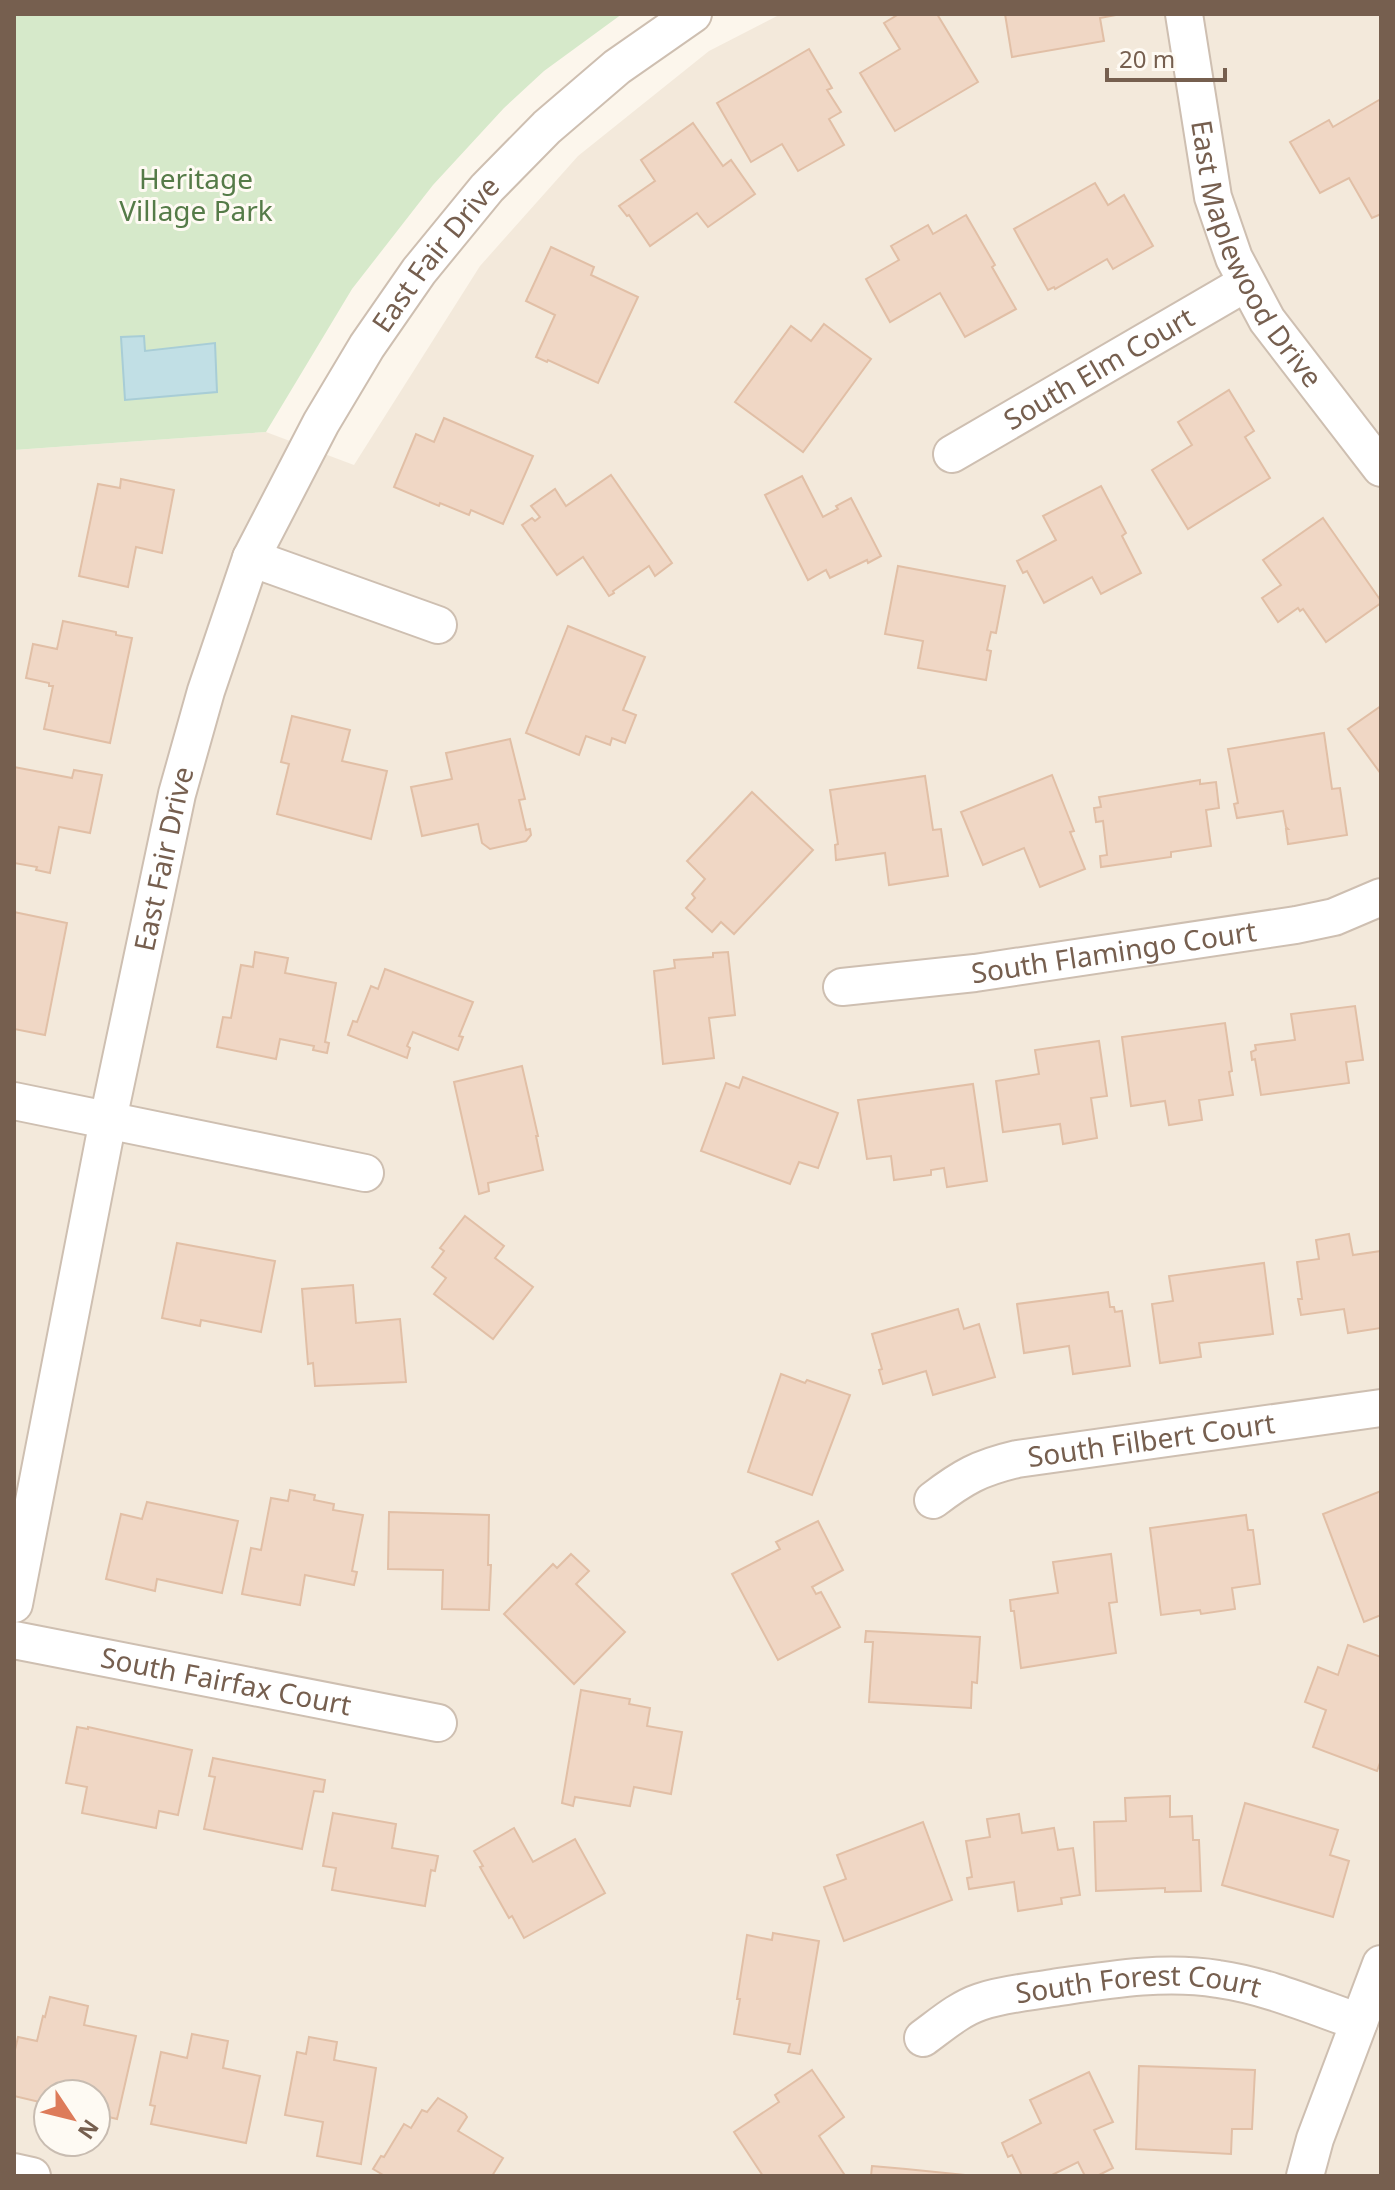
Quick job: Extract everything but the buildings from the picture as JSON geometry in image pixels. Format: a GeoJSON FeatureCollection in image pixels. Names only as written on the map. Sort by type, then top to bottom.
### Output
{"type":"FeatureCollection","features":[{"type":"Feature","properties":{"kind":"street","name":"East Fair Drive"},"geometry":{"type":"LineString","coordinates":[[14,1604],[108,1120],[177,794],[206,691],[251,558],[321,423],[367,346],[419,271],[487,188],[547,127],[617,67],[693,14]]}},
{"type":"Feature","properties":{"kind":"street","name":"East Maplewood Drive"},"geometry":{"type":"LineString","coordinates":[[1184,14],[1213,197],[1234,258],[1267,320],[1381,468]]}},
{"type":"Feature","properties":{"kind":"street","name":"South Elm Court"},"geometry":{"type":"LineString","coordinates":[[952,454],[1246,283]]}},
{"type":"Feature","properties":{"kind":"street"},"geometry":{"type":"LineString","coordinates":[[251,558],[438,625]]}},
{"type":"Feature","properties":{"kind":"street","name":"South Flamingo Court"},"geometry":{"type":"LineString","coordinates":[[842,987],[975,973],[1296,925],[1334,917],[1381,897]]}},
{"type":"Feature","properties":{"kind":"street"},"geometry":{"type":"LineString","coordinates":[[14,1101],[365,1173]]}},
{"type":"Feature","properties":{"kind":"street","name":"South Filbert Court"},"geometry":{"type":"LineString","coordinates":[[933,1500],[961,1478],[986,1466],[1017,1459],[1381,1408]]}},
{"type":"Feature","properties":{"kind":"street","name":"South Fairfax Court"},"geometry":{"type":"LineString","coordinates":[[14,1640],[438,1723]]}},
{"type":"Feature","properties":{"kind":"street"},"geometry":{"type":"LineString","coordinates":[[1305,2176],[1315,2139],[1381,1964]]}},
{"type":"Feature","properties":{"kind":"street","name":"South Forest Court"},"geometry":{"type":"LineString","coordinates":[[923,2038],[955,2015],[979,2003],[1020,1993],[1099,1981],[1176,1975],[1217,1978],[1251,1985],[1359,2022]]}},
{"type":"Feature","properties":{"kind":"street"},"geometry":{"type":"LineString","coordinates":[[14,2172],[32,2176]]}},
{"type":"Feature","properties":{"kind":"shaded area"},"geometry":{"type":"Polygon","coordinates":[[[781,14],[1381,14],[1381,2176],[14,2176],[14,450],[266,432],[354,465],[480,266],[578,156],[709,51],[781,14]]]}},
{"type":"Feature","properties":{"kind":"green space","name":"Heritage Village Park"},"geometry":{"type":"Polygon","coordinates":[[[14,14],[622,14],[544,71],[504,108],[433,185],[352,289],[266,432],[14,450],[14,14]]]}},
{"type":"Feature","properties":{"kind":"water"},"geometry":{"type":"Polygon","coordinates":[[[144,336],[145,351],[215,343],[217,392],[125,400],[121,337],[144,336]]]}}]}
